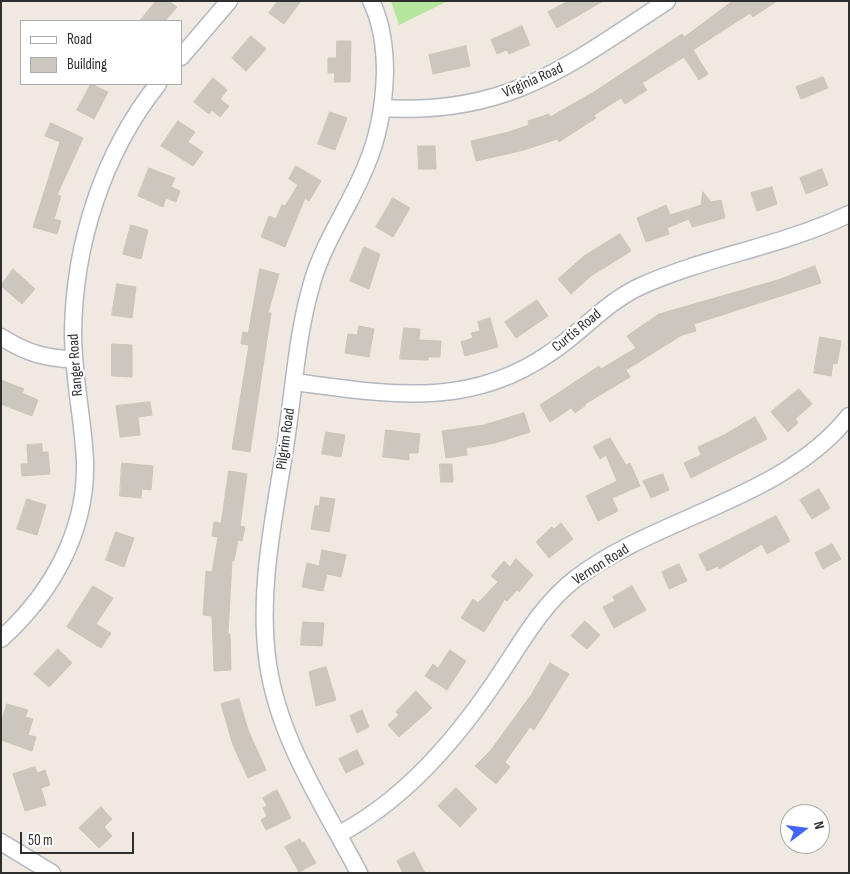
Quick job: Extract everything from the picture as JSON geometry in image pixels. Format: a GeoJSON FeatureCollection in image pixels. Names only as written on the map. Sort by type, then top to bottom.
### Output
{"type":"FeatureCollection","features":[{"type":"Feature","properties":{"kind":"street"},"geometry":{"type":"LineString","coordinates":[[182,56],[230,1]]}},
{"type":"Feature","properties":{"kind":"street","name":"Pilgrim Road"},"geometry":{"type":"LineString","coordinates":[[360,873],[290,740],[272,689],[265,639],[266,587],[294,382],[312,281],[336,223],[366,168],[377,135],[382,108],[385,63],[383,42],[380,24],[371,1]]}},
{"type":"Feature","properties":{"kind":"street","name":"Virginia Road"},"geometry":{"type":"LineString","coordinates":[[382,108],[422,110],[443,108],[489,100],[512,92],[562,69],[667,1]]}},
{"type":"Feature","properties":{"kind":"street","name":"Ranger Road"},"geometry":{"type":"LineString","coordinates":[[1,639],[37,603],[50,585],[61,565],[76,523],[85,463],[74,359],[74,319],[77,282],[83,247],[95,203],[119,144],[141,106],[157,85]]}},
{"type":"Feature","properties":{"kind":"street","name":"Curtis Road"},"geometry":{"type":"LineString","coordinates":[[294,382],[414,395],[438,394],[481,387],[507,377],[538,361],[609,305],[640,286],[678,271],[848,216]]}},
{"type":"Feature","properties":{"kind":"street"},"geometry":{"type":"LineString","coordinates":[[1,337],[30,353],[43,357],[74,359]]}},
{"type":"Feature","properties":{"kind":"street","name":"Vernon Road"},"geometry":{"type":"LineString","coordinates":[[339,834],[368,818],[388,802],[445,747],[473,713],[545,609],[574,580],[606,558],[719,505],[777,474],[812,451],[829,437],[849,416]]}},
{"type":"Feature","properties":{"kind":"street"},"geometry":{"type":"LineString","coordinates":[[1,842],[52,873]]}},
{"type":"Feature","properties":{"kind":"green space"},"geometry":{"type":"Polygon","coordinates":[[[391,1],[448,1],[399,25],[391,1]]]}},
{"type":"Feature","properties":{"kind":"building"},"geometry":{"type":"Polygon","coordinates":[[[156,1],[169,1],[177,7],[166,20],[141,20],[156,1]]]}},
{"type":"Feature","properties":{"kind":"building"},"geometry":{"type":"Polygon","coordinates":[[[278,1],[301,1],[284,24],[269,13],[278,1]]]}},
{"type":"Feature","properties":{"kind":"building"},"geometry":{"type":"Polygon","coordinates":[[[569,1],[603,1],[557,28],[548,12],[569,1]]]}},
{"type":"Feature","properties":{"kind":"building"},"geometry":{"type":"Polygon","coordinates":[[[733,1],[777,1],[753,17],[750,13],[693,50],[708,74],[699,80],[684,57],[642,83],[647,90],[625,104],[621,98],[594,115],[596,118],[559,142],[557,139],[524,150],[476,161],[471,141],[509,132],[529,125],[528,121],[549,114],[550,117],[594,92],[682,34],[684,37],[733,1]]]}},
{"type":"Feature","properties":{"kind":"building"},"geometry":{"type":"Polygon","coordinates":[[[522,26],[530,45],[509,54],[507,50],[497,54],[491,40],[522,26]]]}},
{"type":"Feature","properties":{"kind":"building"},"geometry":{"type":"Polygon","coordinates":[[[251,36],[266,49],[246,71],[232,58],[251,36]]]}},
{"type":"Feature","properties":{"kind":"building"},"geometry":{"type":"Polygon","coordinates":[[[337,41],[351,41],[350,82],[334,82],[335,73],[328,73],[328,58],[336,58],[337,41]]]}},
{"type":"Feature","properties":{"kind":"building"},"geometry":{"type":"Polygon","coordinates":[[[466,46],[470,66],[433,74],[429,55],[466,46]]]}},
{"type":"Feature","properties":{"kind":"building"},"geometry":{"type":"Polygon","coordinates":[[[823,77],[828,88],[801,99],[796,87],[823,77]]]}},
{"type":"Feature","properties":{"kind":"building"},"geometry":{"type":"Polygon","coordinates":[[[213,78],[227,90],[220,99],[229,106],[220,117],[212,110],[209,114],[194,102],[213,78]]]}},
{"type":"Feature","properties":{"kind":"building"},"geometry":{"type":"Polygon","coordinates":[[[90,85],[108,92],[94,119],[77,110],[90,85]]]}},
{"type":"Feature","properties":{"kind":"building"},"geometry":{"type":"Polygon","coordinates":[[[330,112],[347,118],[335,150],[318,144],[330,112]]]}},
{"type":"Feature","properties":{"kind":"building"},"geometry":{"type":"Polygon","coordinates":[[[178,121],[195,132],[188,142],[203,152],[193,166],[161,146],[178,121]]]}},
{"type":"Feature","properties":{"kind":"building"},"geometry":{"type":"Polygon","coordinates":[[[51,123],[83,138],[57,195],[61,196],[54,219],[61,221],[57,234],[33,227],[60,142],[45,136],[51,123]]]}},
{"type":"Feature","properties":{"kind":"building"},"geometry":{"type":"Polygon","coordinates":[[[418,146],[435,146],[436,169],[419,169],[418,146]]]}},
{"type":"Feature","properties":{"kind":"building"},"geometry":{"type":"Polygon","coordinates":[[[296,166],[321,181],[309,201],[305,198],[285,247],[261,237],[269,216],[276,219],[282,205],[285,206],[298,185],[289,179],[296,166]]]}},
{"type":"Feature","properties":{"kind":"building"},"geometry":{"type":"Polygon","coordinates":[[[149,168],[175,178],[171,187],[180,191],[176,202],[166,198],[163,207],[138,196],[149,168]]]}},
{"type":"Feature","properties":{"kind":"building"},"geometry":{"type":"Polygon","coordinates":[[[822,169],[828,185],[806,194],[800,178],[822,169]]]}},
{"type":"Feature","properties":{"kind":"building"},"geometry":{"type":"Polygon","coordinates":[[[772,187],[777,204],[757,211],[751,193],[772,187]]]}},
{"type":"Feature","properties":{"kind":"building"},"geometry":{"type":"Polygon","coordinates":[[[703,192],[711,202],[721,200],[725,218],[692,227],[689,219],[667,228],[669,234],[646,242],[637,218],[666,205],[670,215],[701,205],[703,192]]]}},
{"type":"Feature","properties":{"kind":"building"},"geometry":{"type":"Polygon","coordinates":[[[393,198],[410,208],[393,237],[376,227],[393,198]]]}},
{"type":"Feature","properties":{"kind":"building"},"geometry":{"type":"Polygon","coordinates":[[[131,225],[148,230],[141,259],[123,254],[131,225]]]}},
{"type":"Feature","properties":{"kind":"building"},"geometry":{"type":"Polygon","coordinates":[[[620,234],[631,251],[591,276],[571,294],[558,279],[584,256],[620,234]]]}},
{"type":"Feature","properties":{"kind":"building"},"geometry":{"type":"Polygon","coordinates":[[[364,247],[380,254],[369,289],[350,281],[364,247]]]}},
{"type":"Feature","properties":{"kind":"building"},"geometry":{"type":"Polygon","coordinates":[[[815,266],[821,283],[694,324],[696,331],[682,335],[626,370],[630,377],[585,404],[575,413],[571,408],[550,422],[540,405],[599,366],[601,369],[636,348],[627,336],[659,314],[778,280],[815,266]]]}},
{"type":"Feature","properties":{"kind":"building"},"geometry":{"type":"Polygon","coordinates":[[[13,269],[35,289],[22,304],[1,286],[13,269]]]}},
{"type":"Feature","properties":{"kind":"building"},"geometry":{"type":"Polygon","coordinates":[[[260,269],[279,274],[268,313],[271,313],[250,452],[232,449],[249,345],[241,344],[243,332],[248,333],[260,269]]]}},
{"type":"Feature","properties":{"kind":"building"},"geometry":{"type":"Polygon","coordinates":[[[117,284],[136,287],[132,318],[112,315],[117,284]]]}},
{"type":"Feature","properties":{"kind":"building"},"geometry":{"type":"Polygon","coordinates":[[[537,300],[548,316],[516,338],[505,322],[537,300]]]}},
{"type":"Feature","properties":{"kind":"building"},"geometry":{"type":"Polygon","coordinates":[[[490,318],[498,347],[465,356],[461,342],[473,338],[471,333],[480,331],[478,322],[490,318]]]}},
{"type":"Feature","properties":{"kind":"building"},"geometry":{"type":"Polygon","coordinates":[[[359,326],[374,329],[369,357],[345,353],[348,334],[357,335],[359,326]]]}},
{"type":"Feature","properties":{"kind":"building"},"geometry":{"type":"Polygon","coordinates":[[[404,328],[420,329],[419,340],[441,341],[440,357],[428,357],[428,360],[400,359],[404,328]]]}},
{"type":"Feature","properties":{"kind":"building"},"geometry":{"type":"Polygon","coordinates":[[[820,337],[841,341],[837,364],[833,363],[831,376],[814,373],[820,337]]]}},
{"type":"Feature","properties":{"kind":"building"},"geometry":{"type":"Polygon","coordinates":[[[112,344],[132,345],[132,377],[112,376],[112,344]]]}},
{"type":"Feature","properties":{"kind":"building"},"geometry":{"type":"Polygon","coordinates":[[[1,380],[24,389],[22,393],[38,400],[32,416],[1,404],[1,380]]]}},
{"type":"Feature","properties":{"kind":"building"},"geometry":{"type":"Polygon","coordinates":[[[799,389],[812,404],[795,419],[798,423],[788,432],[771,412],[799,389]]]}},
{"type":"Feature","properties":{"kind":"building"},"geometry":{"type":"Polygon","coordinates":[[[150,402],[152,415],[138,417],[140,435],[120,437],[116,406],[150,402]]]}},
{"type":"Feature","properties":{"kind":"building"},"geometry":{"type":"Polygon","coordinates":[[[524,413],[530,432],[495,443],[466,448],[467,455],[446,458],[442,431],[484,425],[524,413]]]}},
{"type":"Feature","properties":{"kind":"building"},"geometry":{"type":"Polygon","coordinates":[[[755,417],[767,439],[691,478],[684,463],[701,455],[698,447],[755,417]]]}},
{"type":"Feature","properties":{"kind":"building"},"geometry":{"type":"Polygon","coordinates":[[[386,430],[420,434],[418,453],[409,453],[409,460],[383,457],[386,430]]]}},
{"type":"Feature","properties":{"kind":"building"},"geometry":{"type":"Polygon","coordinates":[[[326,432],[345,435],[341,457],[322,454],[326,432]]]}},
{"type":"Feature","properties":{"kind":"building"},"geometry":{"type":"Polygon","coordinates":[[[610,438],[626,465],[630,463],[640,486],[612,498],[618,511],[598,521],[586,496],[617,481],[606,455],[600,459],[593,447],[610,438]]]}},
{"type":"Feature","properties":{"kind":"building"},"geometry":{"type":"Polygon","coordinates":[[[42,444],[42,452],[48,452],[50,474],[22,476],[21,464],[28,464],[27,445],[42,444]]]}},
{"type":"Feature","properties":{"kind":"building"},"geometry":{"type":"Polygon","coordinates":[[[122,463],[153,466],[151,490],[142,489],[141,498],[120,496],[122,463]]]}},
{"type":"Feature","properties":{"kind":"building"},"geometry":{"type":"Polygon","coordinates":[[[440,464],[452,464],[453,482],[441,482],[440,464]]]}},
{"type":"Feature","properties":{"kind":"building"},"geometry":{"type":"Polygon","coordinates":[[[229,471],[247,474],[240,526],[245,527],[242,541],[238,540],[234,561],[232,561],[228,634],[230,634],[231,670],[214,671],[212,616],[203,615],[206,571],[212,572],[218,537],[212,536],[214,522],[221,523],[229,471]]]}},
{"type":"Feature","properties":{"kind":"building"},"geometry":{"type":"Polygon","coordinates":[[[663,474],[669,490],[651,498],[643,481],[663,474]]]}},
{"type":"Feature","properties":{"kind":"building"},"geometry":{"type":"Polygon","coordinates":[[[819,489],[830,508],[812,519],[800,500],[819,489]]]}},
{"type":"Feature","properties":{"kind":"building"},"geometry":{"type":"Polygon","coordinates":[[[321,497],[335,499],[329,532],[311,529],[315,506],[319,506],[321,497]]]}},
{"type":"Feature","properties":{"kind":"building"},"geometry":{"type":"Polygon","coordinates":[[[27,499],[46,505],[37,535],[17,529],[27,499]]]}},
{"type":"Feature","properties":{"kind":"building"},"geometry":{"type":"Polygon","coordinates":[[[776,516],[790,541],[767,554],[762,544],[719,569],[718,566],[707,571],[699,555],[776,516]]]}},
{"type":"Feature","properties":{"kind":"building"},"geometry":{"type":"Polygon","coordinates":[[[561,523],[573,539],[549,558],[536,542],[552,527],[554,529],[561,523]]]}},
{"type":"Feature","properties":{"kind":"building"},"geometry":{"type":"Polygon","coordinates":[[[116,532],[134,538],[124,567],[106,560],[116,532]]]}},
{"type":"Feature","properties":{"kind":"building"},"geometry":{"type":"Polygon","coordinates":[[[832,544],[841,559],[823,569],[815,553],[832,544]]]}},
{"type":"Feature","properties":{"kind":"building"},"geometry":{"type":"Polygon","coordinates":[[[322,550],[346,555],[341,577],[327,574],[323,591],[302,587],[307,563],[319,566],[322,550]]]}},
{"type":"Feature","properties":{"kind":"building"},"geometry":{"type":"Polygon","coordinates":[[[516,559],[533,575],[519,592],[517,590],[507,601],[505,599],[484,632],[461,618],[473,599],[478,603],[498,582],[491,576],[504,561],[510,567],[516,559]]]}},
{"type":"Feature","properties":{"kind":"building"},"geometry":{"type":"Polygon","coordinates":[[[679,564],[687,581],[669,589],[662,572],[679,564]]]}},
{"type":"Feature","properties":{"kind":"building"},"geometry":{"type":"Polygon","coordinates":[[[93,586],[113,598],[96,624],[111,633],[101,648],[67,627],[93,586]]]}},
{"type":"Feature","properties":{"kind":"building"},"geometry":{"type":"Polygon","coordinates":[[[632,586],[646,610],[614,628],[603,607],[615,601],[613,597],[632,586]]]}},
{"type":"Feature","properties":{"kind":"building"},"geometry":{"type":"Polygon","coordinates":[[[585,621],[600,635],[587,649],[571,636],[585,621]]]}},
{"type":"Feature","properties":{"kind":"building"},"geometry":{"type":"Polygon","coordinates":[[[303,622],[324,623],[322,646],[301,645],[303,622]]]}},
{"type":"Feature","properties":{"kind":"building"},"geometry":{"type":"Polygon","coordinates":[[[58,649],[72,663],[49,687],[34,674],[58,649]]]}},
{"type":"Feature","properties":{"kind":"building"},"geometry":{"type":"Polygon","coordinates":[[[450,650],[466,661],[447,690],[425,676],[433,664],[438,668],[450,650]]]}},
{"type":"Feature","properties":{"kind":"building"},"geometry":{"type":"Polygon","coordinates":[[[550,663],[569,674],[534,730],[530,727],[505,762],[510,767],[496,784],[475,766],[491,750],[531,695],[550,663]]]}},
{"type":"Feature","properties":{"kind":"building"},"geometry":{"type":"Polygon","coordinates":[[[326,667],[336,700],[316,706],[309,672],[326,667]]]}},
{"type":"Feature","properties":{"kind":"building"},"geometry":{"type":"Polygon","coordinates":[[[416,691],[432,708],[399,737],[388,725],[399,715],[396,712],[416,691]]]}},
{"type":"Feature","properties":{"kind":"building"},"geometry":{"type":"Polygon","coordinates":[[[239,699],[248,730],[266,770],[248,778],[233,745],[221,704],[239,699]]]}},
{"type":"Feature","properties":{"kind":"building"},"geometry":{"type":"Polygon","coordinates":[[[7,704],[28,710],[25,717],[33,719],[28,735],[36,737],[32,751],[1,740],[1,724],[7,704]]]}},
{"type":"Feature","properties":{"kind":"building"},"geometry":{"type":"Polygon","coordinates":[[[362,710],[369,727],[357,733],[350,716],[362,710]]]}},
{"type":"Feature","properties":{"kind":"building"},"geometry":{"type":"Polygon","coordinates":[[[357,750],[364,764],[346,773],[339,759],[357,750]]]}},
{"type":"Feature","properties":{"kind":"building"},"geometry":{"type":"Polygon","coordinates":[[[35,767],[37,773],[45,770],[50,785],[41,788],[46,805],[25,811],[13,774],[35,767]]]}},
{"type":"Feature","properties":{"kind":"building"},"geometry":{"type":"Polygon","coordinates":[[[456,788],[477,809],[460,827],[438,806],[456,788]]]}},
{"type":"Feature","properties":{"kind":"building"},"geometry":{"type":"Polygon","coordinates":[[[277,790],[291,818],[266,830],[261,820],[267,816],[263,808],[267,806],[263,798],[277,790]]]}},
{"type":"Feature","properties":{"kind":"building"},"geometry":{"type":"Polygon","coordinates":[[[101,807],[112,819],[104,827],[112,836],[99,848],[79,828],[101,807]]]}},
{"type":"Feature","properties":{"kind":"building"},"geometry":{"type":"Polygon","coordinates":[[[300,839],[302,843],[304,842],[316,863],[299,872],[285,847],[300,839]]]}},
{"type":"Feature","properties":{"kind":"building"},"geometry":{"type":"Polygon","coordinates":[[[414,852],[425,873],[403,873],[397,861],[414,852]]]}}]}
